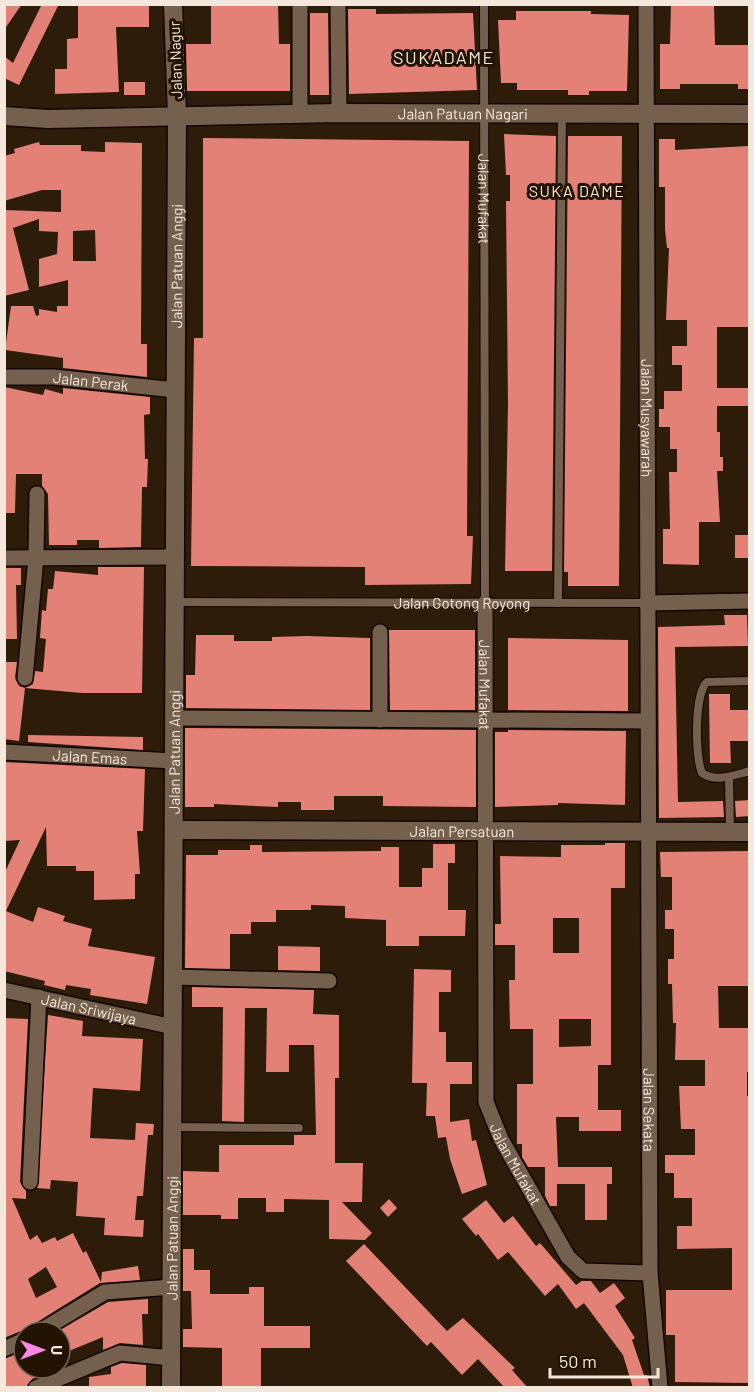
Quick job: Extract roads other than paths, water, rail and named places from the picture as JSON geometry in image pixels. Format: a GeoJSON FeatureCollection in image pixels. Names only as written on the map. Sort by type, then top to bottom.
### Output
{"type":"FeatureCollection","features":[{"type":"Feature","properties":{"kind":"street","name":"Jalan Nagur"},"geometry":{"type":"LineString","coordinates":[[173,4],[177,116]]}},
{"type":"Feature","properties":{"kind":"street"},"geometry":{"type":"LineString","coordinates":[[300,4],[300,114]]}},
{"type":"Feature","properties":{"kind":"street"},"geometry":{"type":"LineString","coordinates":[[338,4],[339,113]]}},
{"type":"Feature","properties":{"kind":"street","name":"Jalan Musyawarah"},"geometry":{"type":"LineString","coordinates":[[646,4],[648,831]]}},
{"type":"Feature","properties":{"kind":"street","name":"Jalan Patuan Nagari"},"geometry":{"type":"LineString","coordinates":[[4,116],[48,119],[339,113],[750,114]]}},
{"type":"Feature","properties":{"kind":"street","name":"Jalan Patuan Anggi"},"geometry":{"type":"LineString","coordinates":[[171,1388],[177,116]]}},
{"type":"Feature","properties":{"kind":"street","name":"Jalan Perak"},"geometry":{"type":"LineString","coordinates":[[4,377],[54,377],[175,390]]}},
{"type":"Feature","properties":{"kind":"street"},"geometry":{"type":"LineString","coordinates":[[25,678],[36,557],[37,494]]}},
{"type":"Feature","properties":{"kind":"street"},"geometry":{"type":"LineString","coordinates":[[4,558],[175,557]]}},
{"type":"Feature","properties":{"kind":"street","name":"Jalan Gotong Royong"},"geometry":{"type":"LineString","coordinates":[[646,603],[750,601]]}},
{"type":"Feature","properties":{"kind":"street","name":"Jalan Mufakat"},"geometry":{"type":"LineString","coordinates":[[485,603],[486,1102],[501,1139],[568,1257],[583,1271],[650,1273]]}},
{"type":"Feature","properties":{"kind":"street"},"geometry":{"type":"LineString","coordinates":[[380,632],[380,720]]}},
{"type":"Feature","properties":{"kind":"street"},"geometry":{"type":"LineString","coordinates":[[174,718],[647,721]]}},
{"type":"Feature","properties":{"kind":"street","name":"Jalan Emas"},"geometry":{"type":"LineString","coordinates":[[4,752],[174,761]]}},
{"type":"Feature","properties":{"kind":"street","name":"Jalan Persatuan"},"geometry":{"type":"LineString","coordinates":[[174,830],[750,832]]}},
{"type":"Feature","properties":{"kind":"street","name":"Jalan Sekata"},"geometry":{"type":"LineString","coordinates":[[648,831],[650,1273],[660,1388]]}},
{"type":"Feature","properties":{"kind":"street"},"geometry":{"type":"LineString","coordinates":[[173,976],[329,981]]}},
{"type":"Feature","properties":{"kind":"street","name":"Jalan Sriwijaya"},"geometry":{"type":"LineString","coordinates":[[4,990],[173,1027]]}},
{"type":"Feature","properties":{"kind":"street"},"geometry":{"type":"LineString","coordinates":[[30,1182],[39,997]]}},
{"type":"Feature","properties":{"kind":"street"},"geometry":{"type":"LineString","coordinates":[[59,1320],[105,1292],[172,1287]]}},
{"type":"Feature","properties":{"kind":"street"},"geometry":{"type":"LineString","coordinates":[[36,1388],[120,1353],[171,1358]]}},
{"type":"Feature","properties":{"kind":"lane","name":"Jalan Mufakat"},"geometry":{"type":"LineString","coordinates":[[484,4],[485,603]]}},
{"type":"Feature","properties":{"kind":"lane"},"geometry":{"type":"LineString","coordinates":[[558,603],[562,113]]}},
{"type":"Feature","properties":{"kind":"lane","name":"Jalan Gotong Royong"},"geometry":{"type":"LineString","coordinates":[[175,602],[646,603]]}},
{"type":"Feature","properties":{"kind":"lane"},"geometry":{"type":"LineString","coordinates":[[750,681],[707,682],[700,693],[699,766],[706,776],[729,777],[750,771]]}},
{"type":"Feature","properties":{"kind":"lane"},"geometry":{"type":"LineString","coordinates":[[729,777],[730,832]]}},
{"type":"Feature","properties":{"kind":"lane"},"geometry":{"type":"LineString","coordinates":[[172,1126],[299,1128]]}},
{"type":"Feature","properties":{"kind":"district","name":"SUKADAME"},"geometry":{"type":"Point","coordinates":[444,57]}},
{"type":"Feature","properties":{"kind":"district","name":"SUKA DAME"},"geometry":{"type":"Point","coordinates":[577,190]}}]}
